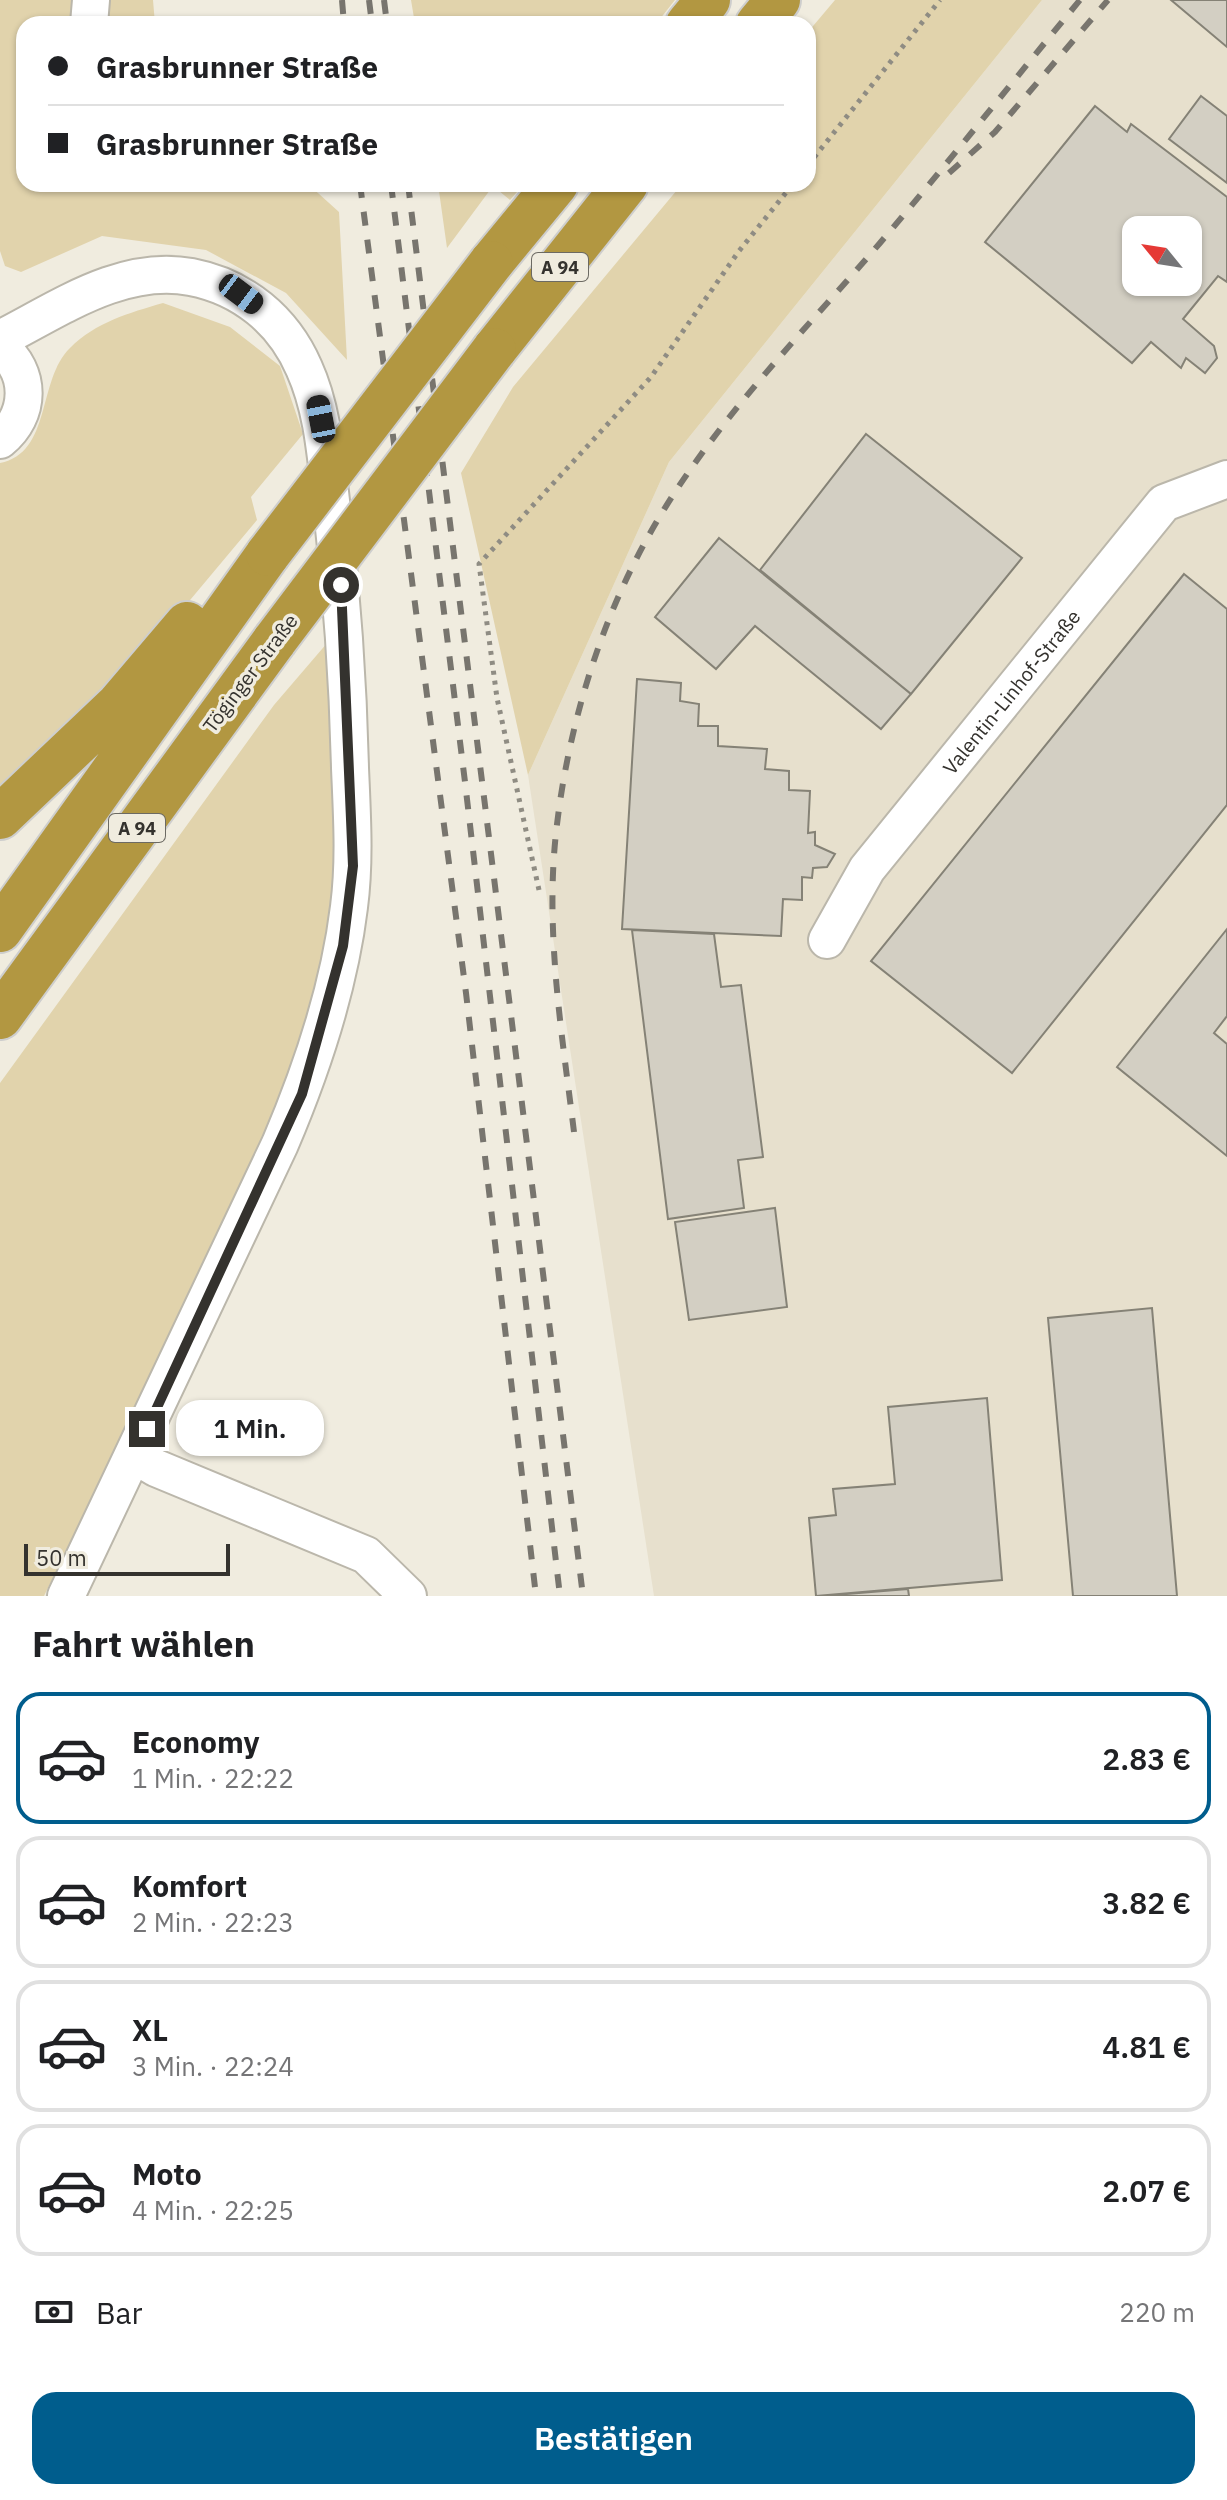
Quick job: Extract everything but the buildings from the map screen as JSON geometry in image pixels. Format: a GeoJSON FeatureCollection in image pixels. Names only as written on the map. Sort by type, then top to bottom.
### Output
{"type":"FeatureCollection","features":[{"type":"Feature","properties":{"kind":"highway"},"geometry":{"type":"LineString","coordinates":[[695,16],[708,0]]}},
{"type":"Feature","properties":{"kind":"highway"},"geometry":{"type":"LineString","coordinates":[[765,16],[778,0]]}},
{"type":"Feature","properties":{"kind":"highway","name":"A 94"},"geometry":{"type":"LineString","coordinates":[[0,930],[268,554],[491,263],[549,192]]}},
{"type":"Feature","properties":{"kind":"highway","name":"Töginger Straße"},"geometry":{"type":"LineString","coordinates":[[0,1017],[275,640],[494,350],[620,192]]}},
{"type":"Feature","properties":{"kind":"highway"},"geometry":{"type":"LineString","coordinates":[[0,817],[118,705],[233,568],[268,554]]}},
{"type":"Feature","properties":{"kind":"street"},"geometry":{"type":"LineString","coordinates":[[0,339],[73,301],[138,276],[190,277],[241,294],[278,324],[304,367],[317,403],[345,627],[353,866],[343,946],[324,1023],[302,1094],[280,1144],[66,1596]]}},
{"type":"Feature","properties":{"kind":"street"},"geometry":{"type":"LineString","coordinates":[[0,440],[15,425],[23,408],[25,389],[10,359],[73,301]]}},
{"type":"Feature","properties":{"kind":"street","name":"Valentin-Linhof-Straße"},"geometry":{"type":"LineString","coordinates":[[827,940],[867,869],[1164,503],[1227,479]]}},
{"type":"Feature","properties":{"kind":"street"},"geometry":{"type":"LineString","coordinates":[[134,1455],[156,1468],[366,1555],[408,1596]]}},
{"type":"Feature","properties":{"kind":"path"},"geometry":{"type":"LineString","coordinates":[[816,155],[940,0]]}},
{"type":"Feature","properties":{"kind":"path"},"geometry":{"type":"LineString","coordinates":[[539,890],[497,698],[479,564],[651,377],[739,251],[787,192]]}},
{"type":"Feature","properties":{"kind":"shaded area"},"geometry":{"type":"Polygon","coordinates":[[[0,0],[153,0],[154,16],[16,16],[16,192],[317,192],[339,212],[347,360],[286,293],[206,250],[102,236],[21,272],[5,266],[0,251],[0,0]]]}},
{"type":"Feature","properties":{"kind":"shaded area"},"geometry":{"type":"Polygon","coordinates":[[[411,0],[675,0],[662,16],[414,16],[411,0]]]}},
{"type":"Feature","properties":{"kind":"shaded area"},"geometry":{"type":"Polygon","coordinates":[[[835,0],[1042,0],[669,462],[528,775],[461,473],[513,387],[675,192],[816,192],[816,23],[835,0]]]}},
{"type":"Feature","properties":{"kind":"shaded area"},"geometry":{"type":"Polygon","coordinates":[[[1042,0],[1227,0],[1227,1596],[654,1596],[528,775],[669,462],[1042,0]]]}},
{"type":"Feature","properties":{"kind":"shaded area"},"geometry":{"type":"Polygon","coordinates":[[[439,192],[489,192],[447,248],[439,192]]]}},
{"type":"Feature","properties":{"kind":"shaded area"},"geometry":{"type":"Polygon","coordinates":[[[500,192],[517,192],[510,200],[500,192]]]}},
{"type":"Feature","properties":{"kind":"shaded area"},"geometry":{"type":"Polygon","coordinates":[[[163,303],[230,327],[280,366],[303,434],[251,497],[257,520],[124,679],[0,797],[0,463],[17,456],[28,445],[36,431],[52,378],[70,348],[102,325],[163,303]]]}},
{"type":"Feature","properties":{"kind":"shaded area"},"geometry":{"type":"Polygon","coordinates":[[[328,642],[341,817],[328,973],[271,1131],[44,1596],[0,1596],[0,1083],[274,705],[328,642]]]}},
{"type":"Feature","properties":{"kind":"railway"},"geometry":{"type":"LineString","coordinates":[[342,0],[343,16]]}},
{"type":"Feature","properties":{"kind":"railway"},"geometry":{"type":"LineString","coordinates":[[369,0],[371,16]]}},
{"type":"Feature","properties":{"kind":"railway"},"geometry":{"type":"LineString","coordinates":[[384,0],[386,16]]}},
{"type":"Feature","properties":{"kind":"railway"},"geometry":{"type":"LineString","coordinates":[[574,1132],[554,946],[552,908],[556,833],[577,717],[601,642],[631,569],[673,495],[728,419],[880,243],[1080,0]]}},
{"type":"Feature","properties":{"kind":"railway"},"geometry":{"type":"LineString","coordinates":[[949,173],[995,132],[1108,0]]}},
{"type":"Feature","properties":{"kind":"railway"},"geometry":{"type":"LineString","coordinates":[[361,192],[466,993],[536,1596]]}},
{"type":"Feature","properties":{"kind":"railway"},"geometry":{"type":"LineString","coordinates":[[392,192],[560,1596]]}},
{"type":"Feature","properties":{"kind":"railway"},"geometry":{"type":"LineString","coordinates":[[409,192],[583,1596]]}},
{"type":"Feature","properties":{"kind":"route"},"geometry":{"type":"LineString","coordinates":[[147,1429],[302,1094],[343,946],[353,866],[349,713],[341,585]]}}]}
